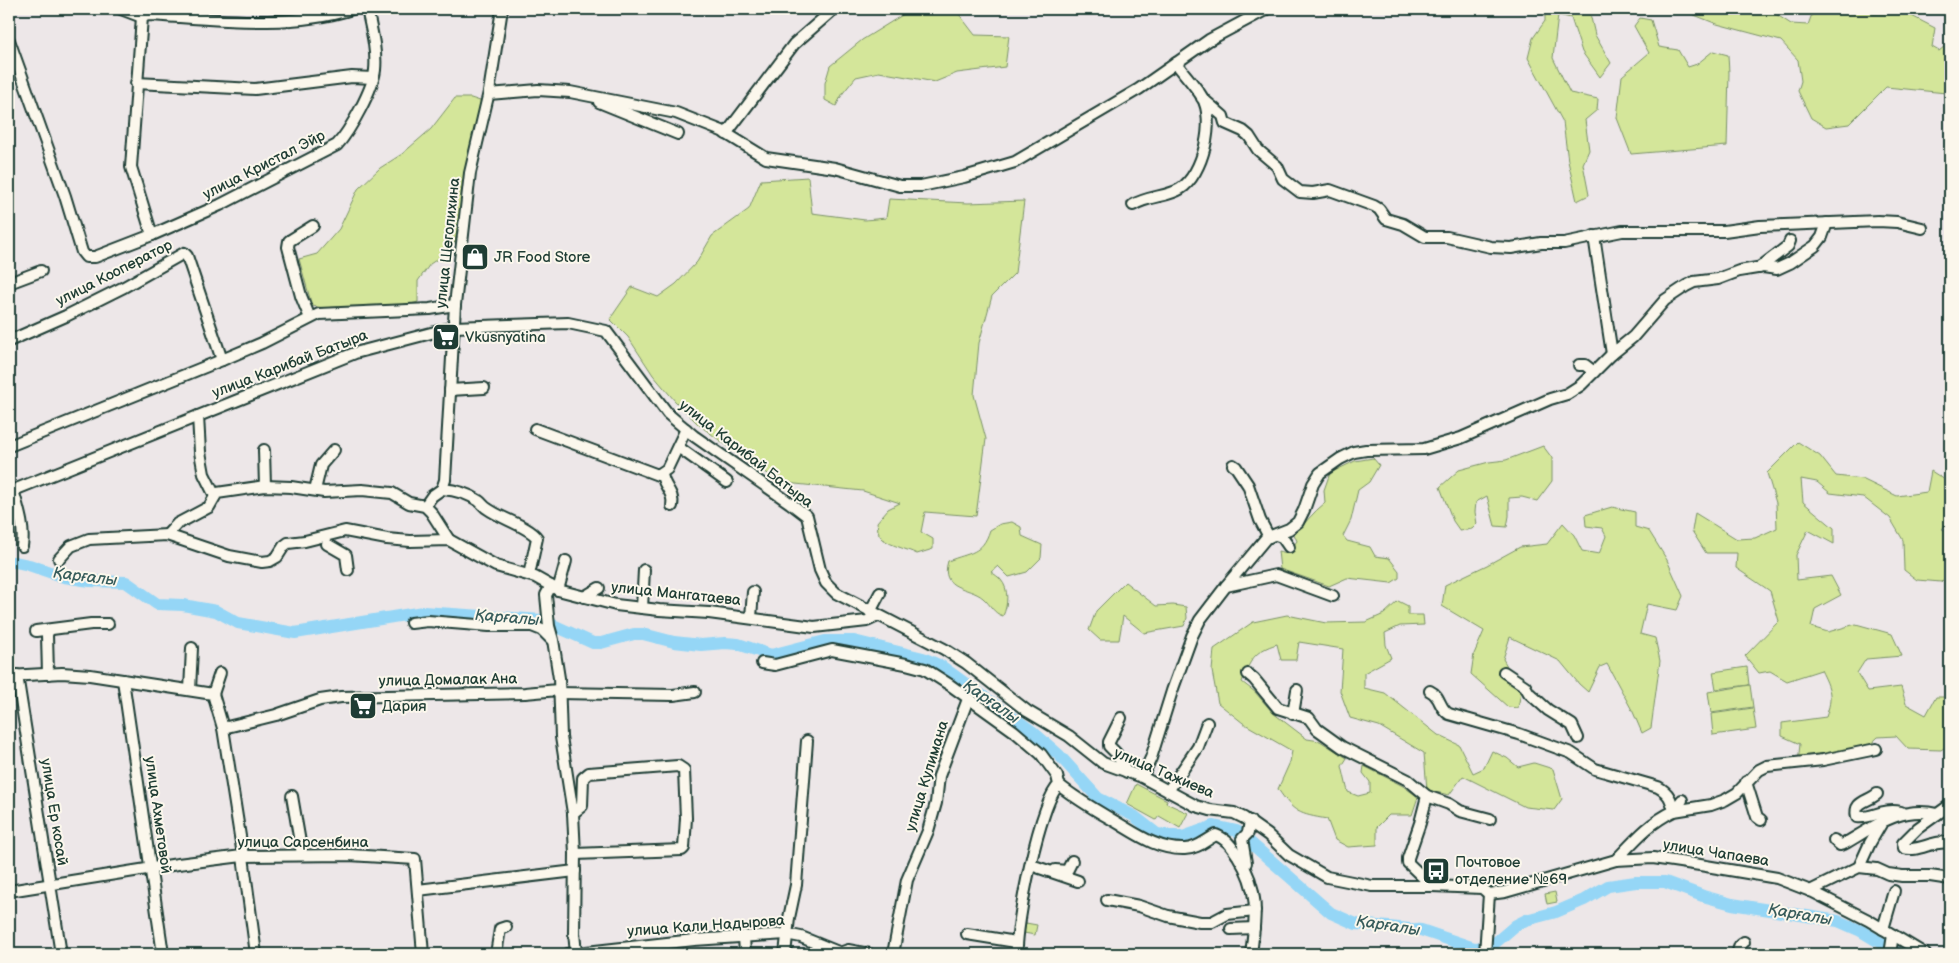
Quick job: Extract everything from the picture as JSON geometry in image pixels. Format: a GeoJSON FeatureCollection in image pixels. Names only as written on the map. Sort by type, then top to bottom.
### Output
{"type":"FeatureCollection","features":[{"type":"Feature","properties":{"kind":"street"},"geometry":{"type":"LineString","coordinates":[[121,9],[149,15],[231,19],[317,18],[352,9]]}},
{"type":"Feature","properties":{"kind":"street","name":"улица Кристал Эйр"},"geometry":{"type":"LineString","coordinates":[[9,40],[66,196],[82,252],[86,256],[95,257],[152,235],[220,205],[337,146],[356,119],[375,71],[375,58],[367,9]]}},
{"type":"Feature","properties":{"kind":"street","name":"улица Щеголихина"},"geometry":{"type":"LineString","coordinates":[[442,489],[447,465],[455,306],[470,173],[489,94],[502,9]]}},
{"type":"Feature","properties":{"kind":"street"},"geometry":{"type":"LineString","coordinates":[[726,134],[794,44],[834,9]]}},
{"type":"Feature","properties":{"kind":"street"},"geometry":{"type":"LineString","coordinates":[[489,94],[538,90],[582,94],[676,113],[726,134],[766,158],[836,168],[900,186],[921,186],[964,177],[1015,162],[1139,89],[1209,40],[1267,9]]}},
{"type":"Feature","properties":{"kind":"street"},"geometry":{"type":"LineString","coordinates":[[143,13],[136,83],[131,167],[152,235]]}},
{"type":"Feature","properties":{"kind":"street"},"geometry":{"type":"LineString","coordinates":[[1176,63],[1202,98],[1223,116],[1225,123],[1243,131],[1249,136],[1258,150],[1277,166],[1284,179],[1300,192],[1313,193],[1330,190],[1374,206],[1379,209],[1386,219],[1403,224],[1425,237],[1447,237],[1511,248],[1541,243],[1564,243],[1622,231],[1724,230],[1760,226],[1878,221],[1898,222],[1922,228]]}},
{"type":"Feature","properties":{"kind":"street"},"geometry":{"type":"LineString","coordinates":[[136,83],[256,89],[352,77],[373,78]]}},
{"type":"Feature","properties":{"kind":"street"},"geometry":{"type":"LineString","coordinates":[[582,94],[678,134]]}},
{"type":"Feature","properties":{"kind":"street"},"geometry":{"type":"LineString","coordinates":[[1133,205],[1144,198],[1180,189],[1194,176],[1203,158],[1207,128],[1206,110],[1202,98]]}},
{"type":"Feature","properties":{"kind":"street"},"geometry":{"type":"LineString","coordinates":[[1142,777],[1151,758],[1192,636],[1200,620],[1266,538],[1289,529],[1298,522],[1313,484],[1320,473],[1354,452],[1424,449],[1438,446],[1481,430],[1550,398],[1567,394],[1581,385],[1612,354],[1633,337],[1665,300],[1686,286],[1694,282],[1718,278],[1739,271],[1777,268],[1803,255],[1822,237],[1827,223]]}},
{"type":"Feature","properties":{"kind":"street"},"geometry":{"type":"LineString","coordinates":[[310,318],[301,296],[288,247],[289,240],[313,226]]}},
{"type":"Feature","properties":{"kind":"street"},"geometry":{"type":"LineString","coordinates":[[1594,236],[1612,354]]}},
{"type":"Feature","properties":{"kind":"street"},"geometry":{"type":"LineString","coordinates":[[1759,268],[1788,246],[1790,242]]}},
{"type":"Feature","properties":{"kind":"street","name":"улица Кооператор"},"geometry":{"type":"LineString","coordinates":[[9,341],[107,295],[184,253],[188,256],[222,360]]}},
{"type":"Feature","properties":{"kind":"street"},"geometry":{"type":"LineString","coordinates":[[9,283],[41,271]]}},
{"type":"Feature","properties":{"kind":"street"},"geometry":{"type":"LineString","coordinates":[[9,446],[262,343],[319,314],[430,309],[455,306]]}},
{"type":"Feature","properties":{"kind":"street","name":"улица Карибай Батыра"},"geometry":{"type":"LineString","coordinates":[[11,491],[355,353],[454,327],[568,324],[606,330],[668,414],[806,516],[820,570],[826,583],[836,593],[874,614]]}},
{"type":"Feature","properties":{"kind":"street"},"geometry":{"type":"LineString","coordinates":[[1579,365],[1585,365],[1594,372]]}},
{"type":"Feature","properties":{"kind":"street"},"geometry":{"type":"LineString","coordinates":[[450,390],[484,388]]}},
{"type":"Feature","properties":{"kind":"street"},"geometry":{"type":"LineString","coordinates":[[198,416],[199,444],[204,474],[214,496]]}},
{"type":"Feature","properties":{"kind":"street"},"geometry":{"type":"LineString","coordinates":[[535,430],[658,475],[667,469],[686,429]]}},
{"type":"Feature","properties":{"kind":"street"},"geometry":{"type":"LineString","coordinates":[[678,446],[727,482]]}},
{"type":"Feature","properties":{"kind":"street"},"geometry":{"type":"LineString","coordinates":[[264,450],[265,486]]}},
{"type":"Feature","properties":{"kind":"street"},"geometry":{"type":"LineString","coordinates":[[315,490],[320,465],[334,450]]}},
{"type":"Feature","properties":{"kind":"street"},"geometry":{"type":"LineString","coordinates":[[1233,465],[1248,485],[1260,520],[1273,536],[1282,537],[1289,546]]}},
{"type":"Feature","properties":{"kind":"street"},"geometry":{"type":"LineString","coordinates":[[662,473],[662,480],[673,496],[672,506]]}},
{"type":"Feature","properties":{"kind":"street"},"geometry":{"type":"LineString","coordinates":[[167,535],[177,524],[209,507],[217,493],[227,490],[265,486],[392,493],[409,503],[425,506],[449,540]]}},
{"type":"Feature","properties":{"kind":"street"},"geometry":{"type":"LineString","coordinates":[[425,506],[432,496],[442,489],[453,490],[479,501],[494,512],[534,532],[538,538],[528,575]]}},
{"type":"Feature","properties":{"kind":"street"},"geometry":{"type":"LineString","coordinates":[[11,491],[21,521],[22,546]]}},
{"type":"Feature","properties":{"kind":"street"},"geometry":{"type":"LineString","coordinates":[[327,543],[345,531],[387,540],[449,540]]}},
{"type":"Feature","properties":{"kind":"street"},"geometry":{"type":"LineString","coordinates":[[59,559],[71,546],[89,539],[167,535],[221,553],[262,562],[273,560],[288,543],[327,543],[346,555],[348,570]]}},
{"type":"Feature","properties":{"kind":"street","name":"улица Мангатаева"},"geometry":{"type":"LineString","coordinates":[[449,540],[489,563],[528,575],[555,588],[616,605],[751,617],[814,627],[867,620],[874,614]]}},
{"type":"Feature","properties":{"kind":"street"},"geometry":{"type":"LineString","coordinates":[[566,561],[555,588],[546,595],[559,678],[561,737],[573,813],[575,871],[572,953]]}},
{"type":"Feature","properties":{"kind":"street"},"geometry":{"type":"LineString","coordinates":[[642,608],[644,570]]}},
{"type":"Feature","properties":{"kind":"street"},"geometry":{"type":"LineString","coordinates":[[1226,586],[1276,575],[1333,596]]}},
{"type":"Feature","properties":{"kind":"street"},"geometry":{"type":"LineString","coordinates":[[584,597],[599,588]]}},
{"type":"Feature","properties":{"kind":"street"},"geometry":{"type":"LineString","coordinates":[[751,617],[754,592]]}},
{"type":"Feature","properties":{"kind":"street"},"geometry":{"type":"LineString","coordinates":[[874,614],[880,593]]}},
{"type":"Feature","properties":{"kind":"street","name":"улица Тажиева"},"geometry":{"type":"LineString","coordinates":[[874,614],[944,649],[966,663],[1027,711],[1069,736],[1103,763],[1142,777],[1196,806],[1234,813],[1250,821],[1290,855],[1326,877],[1372,886],[1482,888],[1489,894]]}},
{"type":"Feature","properties":{"kind":"street"},"geometry":{"type":"LineString","coordinates":[[411,623],[428,621],[489,626],[532,626],[542,630],[553,640]]}},
{"type":"Feature","properties":{"kind":"street"},"geometry":{"type":"LineString","coordinates":[[36,631],[91,624],[108,624]]}},
{"type":"Feature","properties":{"kind":"street"},"geometry":{"type":"LineString","coordinates":[[48,674],[47,635],[49,630]]}},
{"type":"Feature","properties":{"kind":"street"},"geometry":{"type":"LineString","coordinates":[[190,690],[192,648]]}},
{"type":"Feature","properties":{"kind":"street"},"geometry":{"type":"LineString","coordinates":[[762,663],[775,665],[832,650],[925,669],[1014,731],[1041,754],[1057,776],[1059,785],[1079,801],[1143,839],[1163,847],[1186,849],[1198,846],[1216,835],[1224,838],[1230,842],[1246,869],[1255,895],[1251,954]]}},
{"type":"Feature","properties":{"kind":"street"},"geometry":{"type":"LineString","coordinates":[[1504,672],[1525,686],[1529,693],[1548,710],[1572,725],[1579,733],[1576,755]]}},
{"type":"Feature","properties":{"kind":"street"},"geometry":{"type":"LineString","coordinates":[[220,673],[212,694],[221,723],[256,954]]}},
{"type":"Feature","properties":{"kind":"street"},"geometry":{"type":"LineString","coordinates":[[13,676],[48,674],[90,675],[212,694]]}},
{"type":"Feature","properties":{"kind":"street"},"geometry":{"type":"LineString","coordinates":[[1248,674],[1260,685],[1273,704],[1283,711],[1309,718],[1317,729],[1342,747],[1408,780],[1427,796],[1466,813],[1490,818]]}},
{"type":"Feature","properties":{"kind":"street","name":"улица Ер косай"},"geometry":{"type":"LineString","coordinates":[[13,676],[61,954]]}},
{"type":"Feature","properties":{"kind":"street","name":"улица Ахметовой"},"geometry":{"type":"LineString","coordinates":[[123,680],[163,954]]}},
{"type":"Feature","properties":{"kind":"street"},"geometry":{"type":"LineString","coordinates":[[1293,714],[1297,690]]}},
{"type":"Feature","properties":{"kind":"street","name":"улица Домалак Ана"},"geometry":{"type":"LineString","coordinates":[[221,723],[276,715],[320,700],[341,697],[558,691],[673,695],[695,692]]}},
{"type":"Feature","properties":{"kind":"street"},"geometry":{"type":"LineString","coordinates":[[1430,691],[1437,695],[1443,710],[1449,714],[1518,734],[1576,755],[1595,769],[1658,787],[1666,791],[1671,797],[1674,811]]}},
{"type":"Feature","properties":{"kind":"street","name":"улица Кулимана"},"geometry":{"type":"LineString","coordinates":[[893,954],[907,880],[931,822],[936,803],[939,776],[968,699]]}},
{"type":"Feature","properties":{"kind":"street"},"geometry":{"type":"LineString","coordinates":[[1121,718],[1108,742],[1127,772]]}},
{"type":"Feature","properties":{"kind":"street"},"geometry":{"type":"LineString","coordinates":[[1168,791],[1198,747],[1207,723]]}},
{"type":"Feature","properties":{"kind":"street"},"geometry":{"type":"LineString","coordinates":[[786,954],[786,934],[796,885],[807,741]]}},
{"type":"Feature","properties":{"kind":"street"},"geometry":{"type":"LineString","coordinates":[[1674,811],[1703,807],[1725,800],[1737,793],[1759,770],[1767,766],[1823,760],[1876,748]]}},
{"type":"Feature","properties":{"kind":"street"},"geometry":{"type":"LineString","coordinates":[[573,813],[582,806],[583,778],[589,773],[678,766],[684,770],[686,818],[684,848],[682,850],[575,854]]}},
{"type":"Feature","properties":{"kind":"street"},"geometry":{"type":"LineString","coordinates":[[1746,782],[1757,817],[1761,820]]}},
{"type":"Feature","properties":{"kind":"street"},"geometry":{"type":"LineString","coordinates":[[1017,954],[1016,942],[1021,910],[1031,865],[1046,806],[1054,789],[1059,785]]}},
{"type":"Feature","properties":{"kind":"street"},"geometry":{"type":"LineString","coordinates":[[1877,794],[1861,802],[1857,807],[1857,817],[1862,818],[1883,811],[1907,814]]}},
{"type":"Feature","properties":{"kind":"street"},"geometry":{"type":"LineString","coordinates":[[292,796],[302,854]]}},
{"type":"Feature","properties":{"kind":"street"},"geometry":{"type":"LineString","coordinates":[[1427,796],[1408,863],[1432,886]]}},
{"type":"Feature","properties":{"kind":"street"},"geometry":{"type":"LineString","coordinates":[[1616,860],[1649,826],[1674,811],[1682,800]]}},
{"type":"Feature","properties":{"kind":"street"},"geometry":{"type":"LineString","coordinates":[[1950,805],[1906,838],[1903,843],[1904,848],[1914,848],[1944,841],[1950,843]]}},
{"type":"Feature","properties":{"kind":"street"},"geometry":{"type":"LineString","coordinates":[[1834,840],[1840,845],[1844,844],[1884,819],[1907,814],[1930,812],[1937,814]]}},
{"type":"Feature","properties":{"kind":"street"},"geometry":{"type":"LineString","coordinates":[[1859,867],[1884,819]]}},
{"type":"Feature","properties":{"kind":"street"},"geometry":{"type":"LineString","coordinates":[[1246,869],[1245,836],[1250,821]]}},
{"type":"Feature","properties":{"kind":"street","name":"улица Сарсенбина"},"geometry":{"type":"LineString","coordinates":[[9,891],[242,856],[302,854],[415,859],[423,954]]}},
{"type":"Feature","properties":{"kind":"street","name":"улица Чапаева"},"geometry":{"type":"LineString","coordinates":[[1489,894],[1498,894],[1616,860],[1653,858],[1777,878],[1810,890],[1883,929],[1892,947],[1925,954]]}},
{"type":"Feature","properties":{"kind":"street"},"geometry":{"type":"LineString","coordinates":[[1031,865],[1067,871],[1072,861]]}},
{"type":"Feature","properties":{"kind":"street"},"geometry":{"type":"LineString","coordinates":[[1042,867],[1078,880]]}},
{"type":"Feature","properties":{"kind":"street"},"geometry":{"type":"LineString","coordinates":[[1810,890],[1859,867],[1876,869],[1888,874],[1902,876],[1930,876],[1950,879]]}},
{"type":"Feature","properties":{"kind":"street"},"geometry":{"type":"LineString","coordinates":[[418,890],[575,871]]}},
{"type":"Feature","properties":{"kind":"street"},"geometry":{"type":"LineString","coordinates":[[1883,929],[1894,891]]}},
{"type":"Feature","properties":{"kind":"street"},"geometry":{"type":"LineString","coordinates":[[1485,954],[1489,894]]}},
{"type":"Feature","properties":{"kind":"street"},"geometry":{"type":"LineString","coordinates":[[1107,900],[1139,906],[1168,916],[1200,922],[1212,922],[1227,914],[1255,911]]}},
{"type":"Feature","properties":{"kind":"street"},"geometry":{"type":"LineString","coordinates":[[496,954],[500,929],[506,927]]}},
{"type":"Feature","properties":{"kind":"street"},"geometry":{"type":"LineString","coordinates":[[1231,929],[1254,928]]}},
{"type":"Feature","properties":{"kind":"street","name":"улица Кали Надырова"},"geometry":{"type":"LineString","coordinates":[[572,953],[635,950],[744,936],[786,934],[801,937],[842,954]]}},
{"type":"Feature","properties":{"kind":"street"},"geometry":{"type":"LineString","coordinates":[[966,934],[1016,942]]}},
{"type":"Feature","properties":{"kind":"street"},"geometry":{"type":"LineString","coordinates":[[744,936],[745,954]]}},
{"type":"Feature","properties":{"kind":"street"},"geometry":{"type":"LineString","coordinates":[[1737,954],[1740,945],[1744,942]]}},
{"type":"Feature","properties":{"kind":"street"},"geometry":{"type":"LineString","coordinates":[[842,954],[848,950],[869,954]]}},
{"type":"Feature","properties":{"kind":"green space"},"geometry":{"type":"Polygon","coordinates":[[[912,9],[955,9],[975,35],[1009,36],[1005,67],[957,73],[935,82],[879,72],[856,77],[843,93],[836,106],[825,100],[825,83],[830,66],[862,40],[912,9]]]}},
{"type":"Feature","properties":{"kind":"green space"},"geometry":{"type":"Polygon","coordinates":[[[1545,9],[1589,9],[1595,35],[1611,63],[1600,77],[1582,52],[1571,18],[1558,15],[1553,58],[1570,93],[1598,99],[1597,110],[1585,120],[1589,150],[1583,164],[1589,195],[1577,201],[1568,161],[1563,122],[1528,58],[1533,38],[1545,21],[1545,9]]]}},
{"type":"Feature","properties":{"kind":"green space"},"geometry":{"type":"Polygon","coordinates":[[[1679,9],[1725,9],[1730,12],[1734,9],[1760,9],[1771,11],[1791,24],[1808,25],[1812,14],[1809,9],[1864,9],[1874,14],[1902,11],[1935,28],[1932,47],[1939,51],[1950,42],[1950,96],[1946,93],[1886,87],[1849,124],[1826,127],[1811,118],[1798,91],[1801,81],[1798,60],[1781,41],[1717,24],[1679,9]]]}},
{"type":"Feature","properties":{"kind":"green space"},"geometry":{"type":"Polygon","coordinates":[[[1640,18],[1651,20],[1659,47],[1678,50],[1688,67],[1697,64],[1713,51],[1728,55],[1727,146],[1631,154],[1617,118],[1622,76],[1649,53],[1634,26],[1640,18]]]}},
{"type":"Feature","properties":{"kind":"green space"},"geometry":{"type":"Polygon","coordinates":[[[455,98],[471,98],[483,102],[455,242],[445,254],[430,264],[418,281],[418,302],[404,306],[336,310],[312,306],[299,259],[317,254],[339,229],[358,189],[380,168],[402,154],[431,129],[455,98]]]}},
{"type":"Feature","properties":{"kind":"green space"},"geometry":{"type":"Polygon","coordinates":[[[808,177],[812,213],[865,220],[886,218],[889,199],[968,203],[1024,201],[1015,273],[992,296],[979,343],[974,395],[986,439],[976,516],[925,512],[921,532],[933,539],[933,549],[917,554],[890,544],[878,533],[877,522],[888,509],[900,503],[863,491],[786,483],[757,468],[699,425],[675,401],[653,375],[628,337],[610,319],[632,287],[658,297],[676,284],[697,262],[712,236],[749,209],[761,180],[808,177]]]}},
{"type":"Feature","properties":{"kind":"green space"},"geometry":{"type":"Polygon","coordinates":[[[1798,442],[1820,456],[1836,476],[1862,479],[1897,496],[1927,492],[1931,471],[1950,483],[1950,520],[1942,529],[1950,533],[1950,573],[1941,582],[1917,580],[1904,570],[1903,540],[1890,518],[1863,497],[1830,493],[1817,482],[1801,479],[1803,502],[1834,528],[1834,544],[1808,530],[1796,555],[1797,580],[1831,576],[1841,595],[1815,609],[1811,627],[1828,632],[1856,624],[1892,634],[1902,656],[1866,659],[1857,673],[1868,691],[1901,687],[1906,704],[1926,715],[1936,697],[1950,697],[1950,744],[1941,750],[1908,749],[1896,736],[1878,737],[1861,753],[1798,763],[1800,744],[1782,736],[1782,723],[1826,717],[1830,704],[1830,693],[1827,683],[1821,670],[1787,681],[1770,671],[1759,673],[1745,656],[1779,621],[1770,591],[1736,568],[1737,553],[1706,553],[1692,531],[1695,513],[1737,539],[1755,538],[1777,528],[1776,503],[1767,473],[1798,442]]]}},
{"type":"Feature","properties":{"kind":"green space"},"geometry":{"type":"Polygon","coordinates":[[[1543,446],[1552,458],[1552,481],[1537,501],[1522,497],[1509,498],[1507,527],[1495,526],[1487,496],[1476,502],[1477,524],[1472,529],[1460,531],[1453,521],[1440,487],[1459,470],[1489,462],[1506,460],[1543,446]]]}},
{"type":"Feature","properties":{"kind":"green space"},"geometry":{"type":"Polygon","coordinates":[[[1373,458],[1379,465],[1369,482],[1358,490],[1351,520],[1343,536],[1347,541],[1370,547],[1375,556],[1389,558],[1399,571],[1399,578],[1391,583],[1347,578],[1329,586],[1280,569],[1278,551],[1288,553],[1297,541],[1294,534],[1325,503],[1324,490],[1330,473],[1355,461],[1373,458]]]}},
{"type":"Feature","properties":{"kind":"green space"},"geometry":{"type":"Polygon","coordinates":[[[1612,507],[1635,512],[1635,527],[1649,531],[1667,560],[1683,596],[1677,610],[1647,604],[1640,634],[1655,638],[1660,661],[1651,728],[1642,733],[1607,664],[1600,667],[1588,692],[1560,661],[1510,637],[1503,659],[1521,691],[1518,708],[1508,707],[1471,674],[1474,654],[1484,631],[1442,606],[1445,585],[1520,547],[1547,544],[1563,523],[1574,535],[1582,551],[1599,554],[1606,536],[1602,528],[1586,526],[1585,515],[1612,507]]]}},
{"type":"Feature","properties":{"kind":"green space"},"geometry":{"type":"Polygon","coordinates":[[[1012,522],[1021,527],[1022,536],[1042,545],[1041,558],[1027,572],[1009,577],[998,566],[991,572],[1004,584],[1007,602],[1003,616],[997,613],[977,594],[951,583],[946,571],[948,561],[974,552],[983,544],[990,530],[1000,524],[1012,522]]]}},
{"type":"Feature","properties":{"kind":"green space"},"geometry":{"type":"Polygon","coordinates":[[[1125,582],[1156,606],[1173,605],[1186,607],[1187,618],[1184,626],[1144,633],[1123,616],[1119,640],[1100,640],[1089,630],[1096,611],[1125,582]]]}},
{"type":"Feature","properties":{"kind":"green space"},"geometry":{"type":"Polygon","coordinates":[[[1398,601],[1408,606],[1408,615],[1423,615],[1424,625],[1400,626],[1385,633],[1386,645],[1391,658],[1364,673],[1364,688],[1385,693],[1438,735],[1459,745],[1473,773],[1484,768],[1492,751],[1507,758],[1518,767],[1534,763],[1553,769],[1562,799],[1554,810],[1525,807],[1463,776],[1449,795],[1427,790],[1424,753],[1379,726],[1350,718],[1340,691],[1343,649],[1299,642],[1296,660],[1281,660],[1277,644],[1258,653],[1251,662],[1242,682],[1255,692],[1273,713],[1307,739],[1320,741],[1347,758],[1342,766],[1348,792],[1358,796],[1370,793],[1370,782],[1363,773],[1364,766],[1403,786],[1418,797],[1412,815],[1389,815],[1377,827],[1377,845],[1348,847],[1335,840],[1327,819],[1303,814],[1288,803],[1278,789],[1290,762],[1292,751],[1243,723],[1218,703],[1212,671],[1214,649],[1253,622],[1287,615],[1326,623],[1366,622],[1384,614],[1398,601]]]}},
{"type":"Feature","properties":{"kind":"green space"},"geometry":{"type":"Polygon","coordinates":[[[1747,667],[1749,685],[1716,689],[1713,672],[1747,667]]]}},
{"type":"Feature","properties":{"kind":"green space"},"geometry":{"type":"Polygon","coordinates":[[[1750,685],[1753,707],[1711,713],[1708,692],[1750,685]]]}},
{"type":"Feature","properties":{"kind":"green space"},"geometry":{"type":"Polygon","coordinates":[[[1753,708],[1756,729],[1713,735],[1711,714],[1753,708]]]}},
{"type":"Feature","properties":{"kind":"green space"},"geometry":{"type":"Polygon","coordinates":[[[1136,784],[1167,800],[1166,803],[1188,813],[1180,828],[1159,816],[1156,820],[1127,804],[1136,784]]]}},
{"type":"Feature","properties":{"kind":"green space"},"geometry":{"type":"Polygon","coordinates":[[[1555,892],[1557,902],[1547,904],[1545,894],[1555,892]]]}},
{"type":"Feature","properties":{"kind":"green space"},"geometry":{"type":"Polygon","coordinates":[[[1026,923],[1037,925],[1035,935],[1024,933],[1026,923]]]}},
{"type":"Feature","properties":{"kind":"waterway","name":"Қарғалы"},"geometry":{"type":"LineString","coordinates":[[9,562],[29,565],[64,577],[90,581],[126,582],[157,604],[183,605],[216,611],[238,623],[295,633],[423,612],[542,620],[593,643],[601,643],[634,634],[643,634],[674,642],[701,645],[738,644],[771,655],[825,641],[854,641],[923,658],[941,666],[1033,732],[1059,755],[1098,798],[1134,816],[1157,834],[1183,837],[1214,826],[1237,831],[1331,913],[1356,924],[1421,930],[1474,948],[1488,947],[1516,925],[1526,920],[1556,912],[1584,900],[1608,886],[1636,882],[1665,882],[1732,904],[1838,921],[1861,931],[1899,954]]}},
{"type":"Feature","properties":{"kind":"place","name":"JR Food Store"},"geometry":{"type":"Point","coordinates":[475,257]}},
{"type":"Feature","properties":{"kind":"place","name":"Vkusnyatina"},"geometry":{"type":"Point","coordinates":[446,337]}},
{"type":"Feature","properties":{"kind":"place","name":"Дария"},"geometry":{"type":"Point","coordinates":[363,706]}},
{"type":"Feature","properties":{"kind":"place","name":"Почтовое отделение №69"},"geometry":{"type":"Point","coordinates":[1436,871]}}]}
